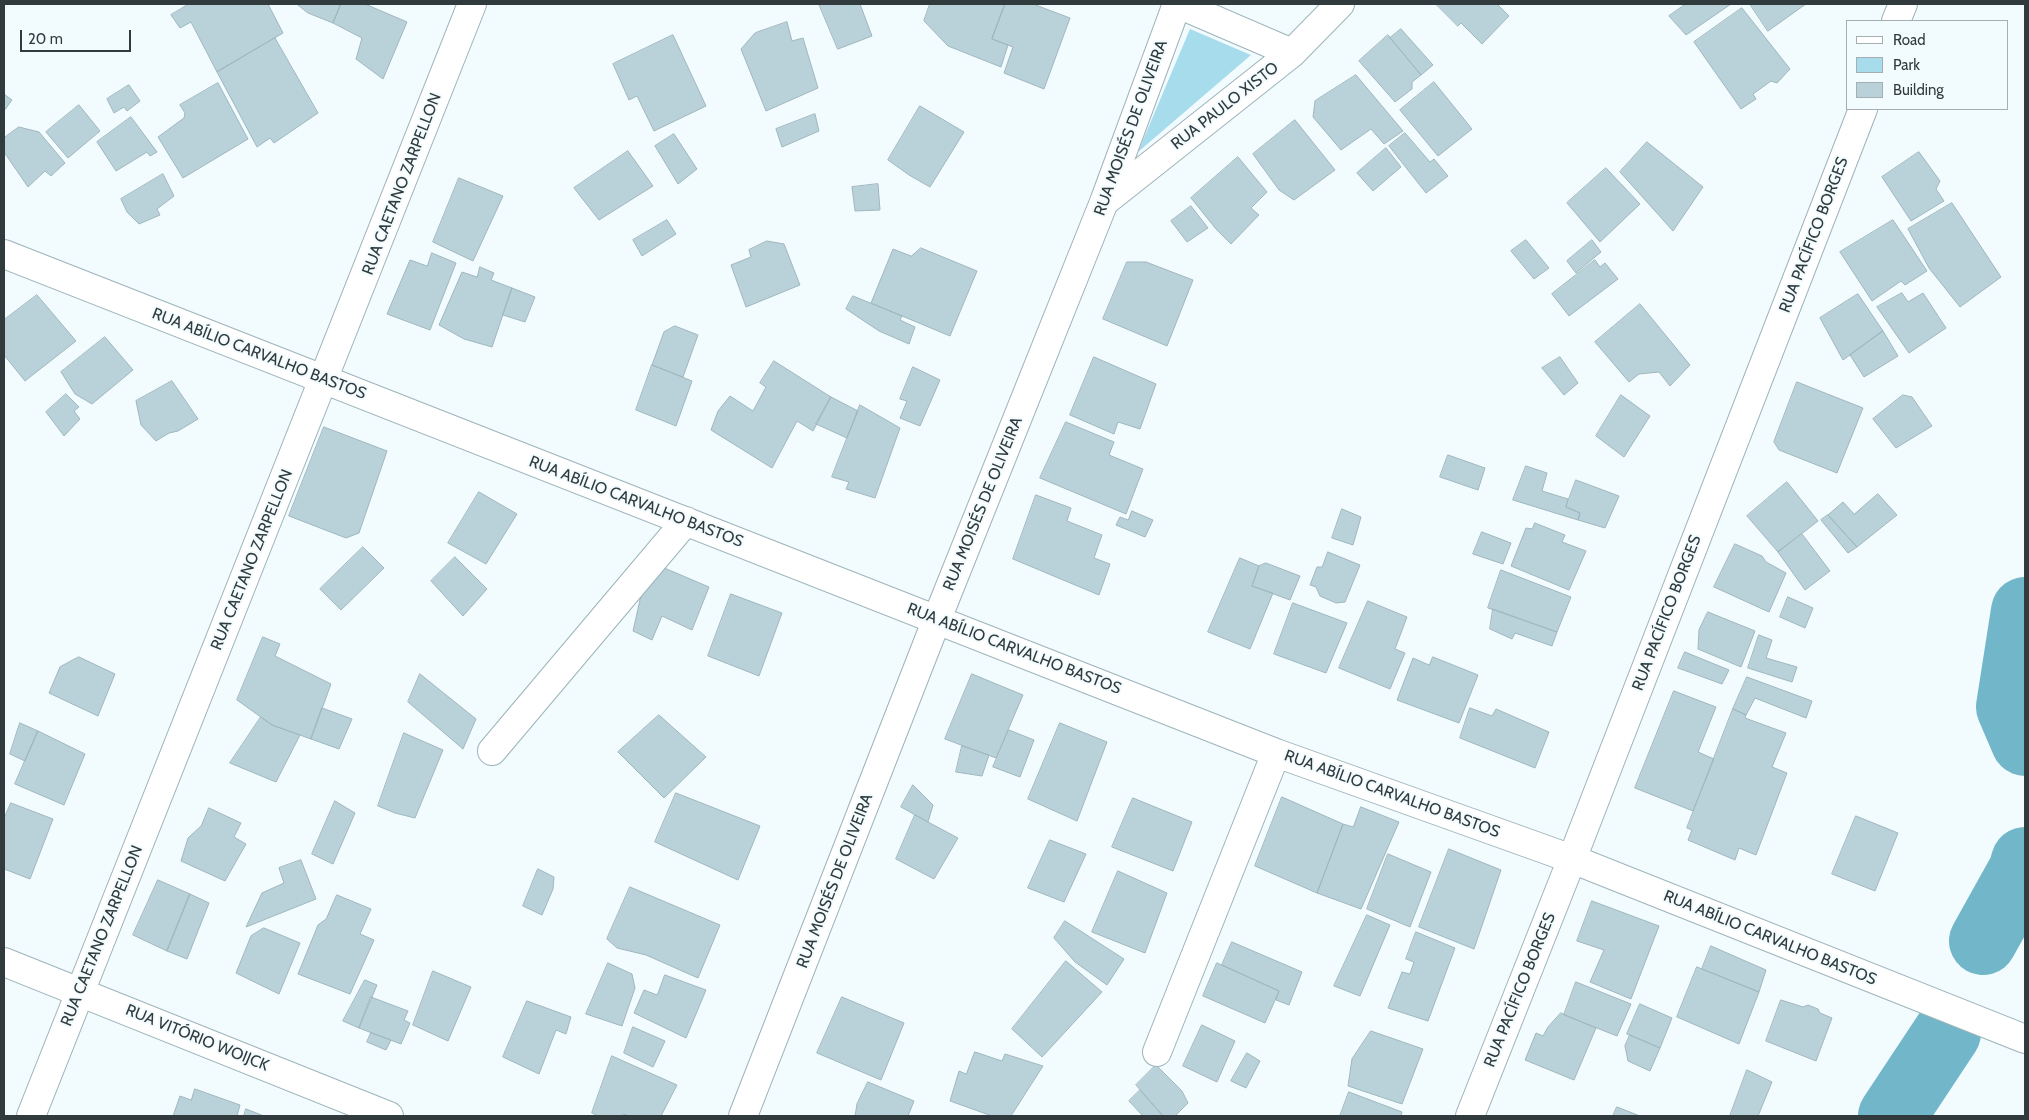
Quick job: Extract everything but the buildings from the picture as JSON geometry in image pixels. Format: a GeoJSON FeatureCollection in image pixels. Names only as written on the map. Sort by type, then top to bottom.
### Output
{"type":"FeatureCollection","features":[{"type":"Feature","properties":{"kind":"street","name":"RUA CAETANO ZARPELLON"},"geometry":{"type":"LineString","coordinates":[[31,1116],[325,380],[472,4]]}},
{"type":"Feature","properties":{"kind":"street"},"geometry":{"type":"LineString","coordinates":[[1177,4],[1292,53]]}},
{"type":"Feature","properties":{"kind":"street","name":"RUA MOISÉS DE OLIVEIRA"},"geometry":{"type":"LineString","coordinates":[[743,1116],[937,619],[1104,202],[1177,4]]}},
{"type":"Feature","properties":{"kind":"street","name":"RUA PAULO XISTO"},"geometry":{"type":"LineString","coordinates":[[1104,202],[1292,53],[1340,4]]}},
{"type":"Feature","properties":{"kind":"street"},"geometry":{"type":"LineString","coordinates":[[1896,20],[1903,4]]}},
{"type":"Feature","properties":{"kind":"street","name":"RUA PACÍFICO BORGES"},"geometry":{"type":"LineString","coordinates":[[1470,1116],[1572,860],[1863,110]]}},
{"type":"Feature","properties":{"kind":"street","name":"RUA ABÍLIO CARVALHO BASTOS"},"geometry":{"type":"LineString","coordinates":[[4,254],[1276,753],[1572,860],[2025,1039]]}},
{"type":"Feature","properties":{"kind":"street"},"geometry":{"type":"LineString","coordinates":[[492,751],[686,521]]}},
{"type":"Feature","properties":{"kind":"street"},"geometry":{"type":"LineString","coordinates":[[1156,1052],[1276,753]]}},
{"type":"Feature","properties":{"kind":"street","name":"RUA VITÓRIO WOIJCK"},"geometry":{"type":"LineString","coordinates":[[4,962],[389,1116]]}},
{"type":"Feature","properties":{"kind":"green space"},"geometry":{"type":"Polygon","coordinates":[[[1190,29],[1251,55],[1138,152],[1190,29]]]}},
{"type":"Feature","properties":{"kind":"waterway"},"geometry":{"type":"LineString","coordinates":[[2025,611],[2010,707],[2025,742]]}},
{"type":"Feature","properties":{"kind":"waterway"},"geometry":{"type":"LineString","coordinates":[[1983,941],[2022,871],[2025,861]]}},
{"type":"Feature","properties":{"kind":"waterway"},"geometry":{"type":"LineString","coordinates":[[1892,1116],[1947,1033]]}}]}
